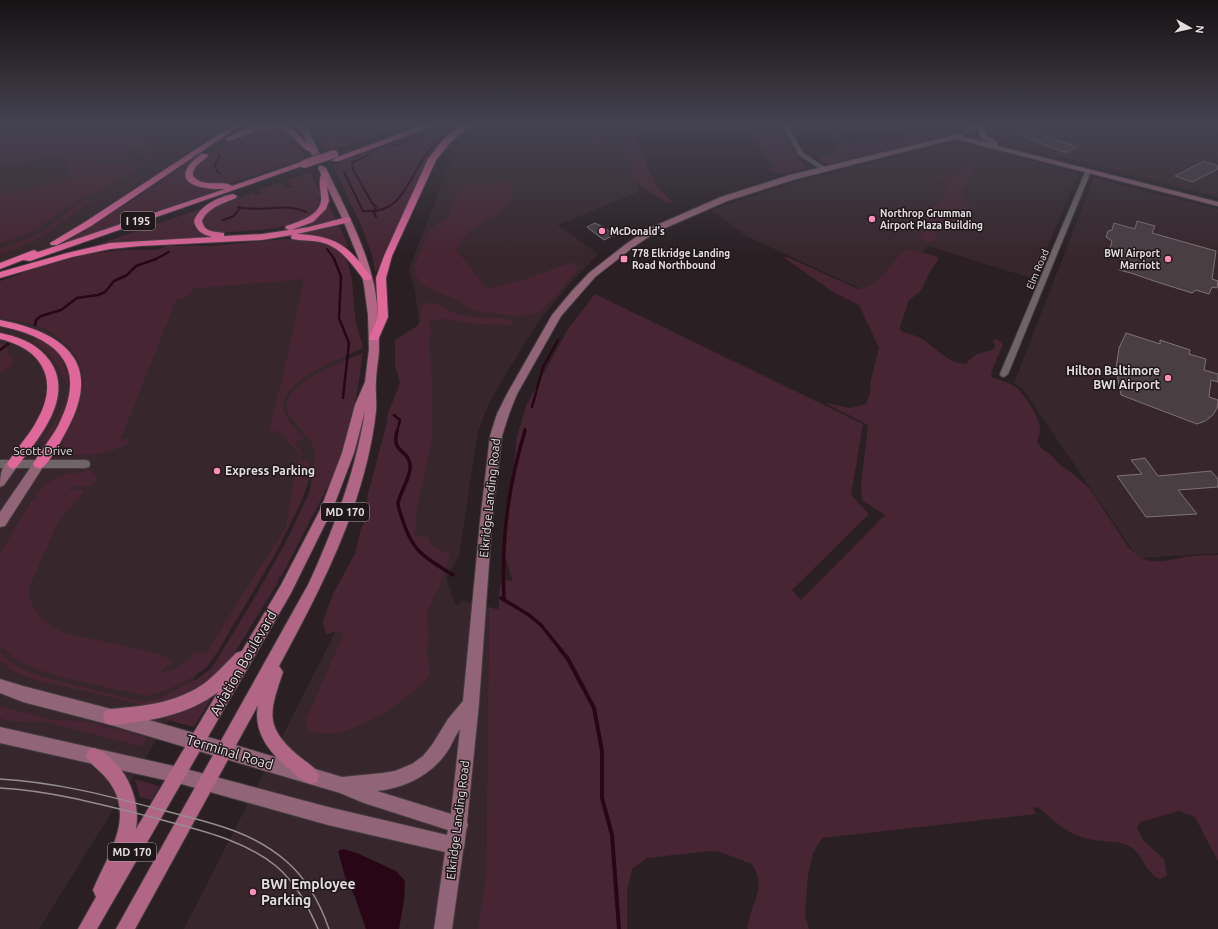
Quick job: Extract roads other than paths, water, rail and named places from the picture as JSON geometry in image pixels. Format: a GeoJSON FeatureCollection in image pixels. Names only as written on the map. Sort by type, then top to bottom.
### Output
{"type":"FeatureCollection","features":[{"type":"Feature","properties":{"kind":"highway"},"geometry":{"type":"LineString","coordinates":[[0,267],[40,250],[76,232],[172,168]]}},
{"type":"Feature","properties":{"kind":"highway"},"geometry":{"type":"LineString","coordinates":[[189,168],[188,177],[196,183],[216,187],[233,185],[276,174]]}},
{"type":"Feature","properties":{"kind":"highway","name":"I 195"},"geometry":{"type":"LineString","coordinates":[[0,267],[276,174],[299,168]]}},
{"type":"Feature","properties":{"kind":"highway","name":"I 195"},"geometry":{"type":"LineString","coordinates":[[0,275],[301,168]]}},
{"type":"Feature","properties":{"kind":"highway"},"geometry":{"type":"LineString","coordinates":[[374,338],[383,317],[381,278],[388,256],[428,168]]}},
{"type":"Feature","properties":{"kind":"highway"},"geometry":{"type":"LineString","coordinates":[[248,188],[207,209],[198,218],[199,227],[209,233],[229,235],[275,231],[300,224],[314,217],[324,205],[325,198],[323,171]]}},
{"type":"Feature","properties":{"kind":"highway"},"geometry":{"type":"LineString","coordinates":[[262,237],[309,230],[347,220]]}},
{"type":"Feature","properties":{"kind":"highway"},"geometry":{"type":"LineString","coordinates":[[10,272],[78,253],[116,246],[262,237],[308,238],[333,243],[346,251],[367,278]]}},
{"type":"Feature","properties":{"kind":"highway"},"geometry":{"type":"LineString","coordinates":[[2,323],[28,328],[42,334],[54,342],[68,357],[74,369],[76,385],[74,401],[56,440],[39,464]]}},
{"type":"Feature","properties":{"kind":"highway"},"geometry":{"type":"LineString","coordinates":[[0,336],[27,346],[38,353],[50,368],[54,378],[53,393],[49,409],[43,421],[13,464]]}},
{"type":"Feature","properties":{"kind":"main road"},"geometry":{"type":"LineString","coordinates":[[1078,168],[1218,204]]}},
{"type":"Feature","properties":{"kind":"main road","name":"Elkridge Landing Road"},"geometry":{"type":"LineString","coordinates":[[443,929],[459,825],[472,703],[487,515],[496,436],[503,414],[512,394],[557,315],[575,293],[609,260],[654,230],[724,199],[758,187],[824,169]]}},
{"type":"Feature","properties":{"kind":"main road","name":"Aviation Boulevard"},"geometry":{"type":"LineString","coordinates":[[125,929],[311,593],[326,562],[354,485],[364,446],[371,409],[372,393],[370,382],[374,338],[373,315],[362,257],[347,220],[323,171]]}},
{"type":"Feature","properties":{"kind":"main road","name":"Aviation Boulevard"},"geometry":{"type":"LineString","coordinates":[[87,929],[296,572],[327,508],[344,467],[363,399],[370,382]]}},
{"type":"Feature","properties":{"kind":"main road"},"geometry":{"type":"LineString","coordinates":[[0,482],[13,464]]}},
{"type":"Feature","properties":{"kind":"main road"},"geometry":{"type":"LineString","coordinates":[[0,522],[39,464]]}},
{"type":"Feature","properties":{"kind":"main road"},"geometry":{"type":"LineString","coordinates":[[289,634],[268,691],[264,706],[264,719],[267,733],[273,744],[283,754],[311,776]]}},
{"type":"Feature","properties":{"kind":"main road"},"geometry":{"type":"LineString","coordinates":[[111,717],[150,714],[166,710],[195,698],[210,688],[254,644]]}},
{"type":"Feature","properties":{"kind":"main road","name":"Terminal Road"},"geometry":{"type":"LineString","coordinates":[[0,686],[54,703],[111,717],[341,785],[364,795],[459,825]]}},
{"type":"Feature","properties":{"kind":"main road"},"geometry":{"type":"LineString","coordinates":[[341,785],[386,782],[400,779],[416,772],[438,752],[457,720],[472,703]]}},
{"type":"Feature","properties":{"kind":"main road"},"geometry":{"type":"LineString","coordinates":[[0,735],[178,775],[306,810],[456,846]]}},
{"type":"Feature","properties":{"kind":"main road"},"geometry":{"type":"LineString","coordinates":[[83,929],[123,845],[130,812],[127,794],[123,786],[104,761],[94,756]]}},
{"type":"Feature","properties":{"kind":"street","name":"Elm Road"},"geometry":{"type":"LineString","coordinates":[[1004,374],[1088,171]]}},
{"type":"Feature","properties":{"kind":"street","name":"Scott Drive"},"geometry":{"type":"LineString","coordinates":[[0,464],[85,464]]}},
{"type":"Feature","properties":{"kind":"waterway"},"geometry":{"type":"LineString","coordinates":[[216,168],[217,172],[220,173]]}},
{"type":"Feature","properties":{"kind":"waterway"},"geometry":{"type":"LineString","coordinates":[[353,168],[372,203],[376,207],[375,211]]}},
{"type":"Feature","properties":{"kind":"waterway"},"geometry":{"type":"LineString","coordinates":[[375,211],[386,208],[395,202],[417,168]]}},
{"type":"Feature","properties":{"kind":"waterway"},"geometry":{"type":"LineString","coordinates":[[344,172],[363,211],[373,211]]}},
{"type":"Feature","properties":{"kind":"waterway"},"geometry":{"type":"LineString","coordinates":[[238,207],[246,209],[290,208],[306,212]]}},
{"type":"Feature","properties":{"kind":"waterway"},"geometry":{"type":"LineString","coordinates":[[223,220],[234,216],[240,208]]}},
{"type":"Feature","properties":{"kind":"waterway"},"geometry":{"type":"LineString","coordinates":[[373,211],[376,217]]}},
{"type":"Feature","properties":{"kind":"waterway"},"geometry":{"type":"LineString","coordinates":[[327,249],[335,260]]}},
{"type":"Feature","properties":{"kind":"waterway"},"geometry":{"type":"LineString","coordinates":[[156,259],[169,252]]}},
{"type":"Feature","properties":{"kind":"waterway"},"geometry":{"type":"LineString","coordinates":[[35,325],[36,320],[41,316],[61,310],[77,298],[98,295],[105,292],[114,281],[127,275],[136,266],[156,259]]}},
{"type":"Feature","properties":{"kind":"waterway"},"geometry":{"type":"LineString","coordinates":[[334,259],[341,276],[339,318],[349,343],[343,398]]}},
{"type":"Feature","properties":{"kind":"waterway"},"geometry":{"type":"LineString","coordinates":[[532,407],[543,367],[558,340]]}},
{"type":"Feature","properties":{"kind":"waterway"},"geometry":{"type":"LineString","coordinates":[[0,350],[8,344]]}},
{"type":"Feature","properties":{"kind":"waterway"},"geometry":{"type":"LineString","coordinates":[[394,415],[400,420],[397,432]]}},
{"type":"Feature","properties":{"kind":"waterway"},"geometry":{"type":"LineString","coordinates":[[397,431],[396,444],[409,460],[410,465],[408,479],[398,503],[407,532],[411,541],[422,554],[453,575]]}},
{"type":"Feature","properties":{"kind":"waterway"},"geometry":{"type":"LineString","coordinates":[[504,600],[503,578],[507,514],[514,472],[525,431]]}},
{"type":"Feature","properties":{"kind":"waterway"},"geometry":{"type":"LineString","coordinates":[[504,600],[529,615],[541,625],[561,650]]}},
{"type":"Feature","properties":{"kind":"waterway"},"geometry":{"type":"LineString","coordinates":[[560,649],[568,659],[594,708],[602,751],[602,798],[612,835],[619,929]]}},
{"type":"Feature","properties":{"kind":"tram line"},"geometry":{"type":"LineString","coordinates":[[0,779],[60,786],[99,794],[208,822],[257,841],[272,850],[294,868],[312,892],[329,929]]}},
{"type":"Feature","properties":{"kind":"tram line"},"geometry":{"type":"LineString","coordinates":[[0,788],[59,795],[98,804],[218,836],[248,848],[276,866],[290,880],[301,895],[318,929]]}},
{"type":"Feature","properties":{"kind":"place","name":"Northrop Grumman Airport Plaza Building"},"geometry":{"type":"Point","coordinates":[872,219]}},
{"type":"Feature","properties":{"kind":"place","name":"McDonald's"},"geometry":{"type":"Point","coordinates":[602,231]}},
{"type":"Feature","properties":{"kind":"place","name":"778 Elkridge Landing Road Northbound"},"geometry":{"type":"Point","coordinates":[624,259]}},
{"type":"Feature","properties":{"kind":"place","name":"BWI Airport Marriott"},"geometry":{"type":"Point","coordinates":[1168,259]}},
{"type":"Feature","properties":{"kind":"place","name":"Hilton Baltimore BWI Airport"},"geometry":{"type":"Point","coordinates":[1168,378]}},
{"type":"Feature","properties":{"kind":"place","name":"Express Parking"},"geometry":{"type":"Point","coordinates":[217,471]}},
{"type":"Feature","properties":{"kind":"place","name":"BWI Employee Parking"},"geometry":{"type":"Point","coordinates":[253,892]}}]}
